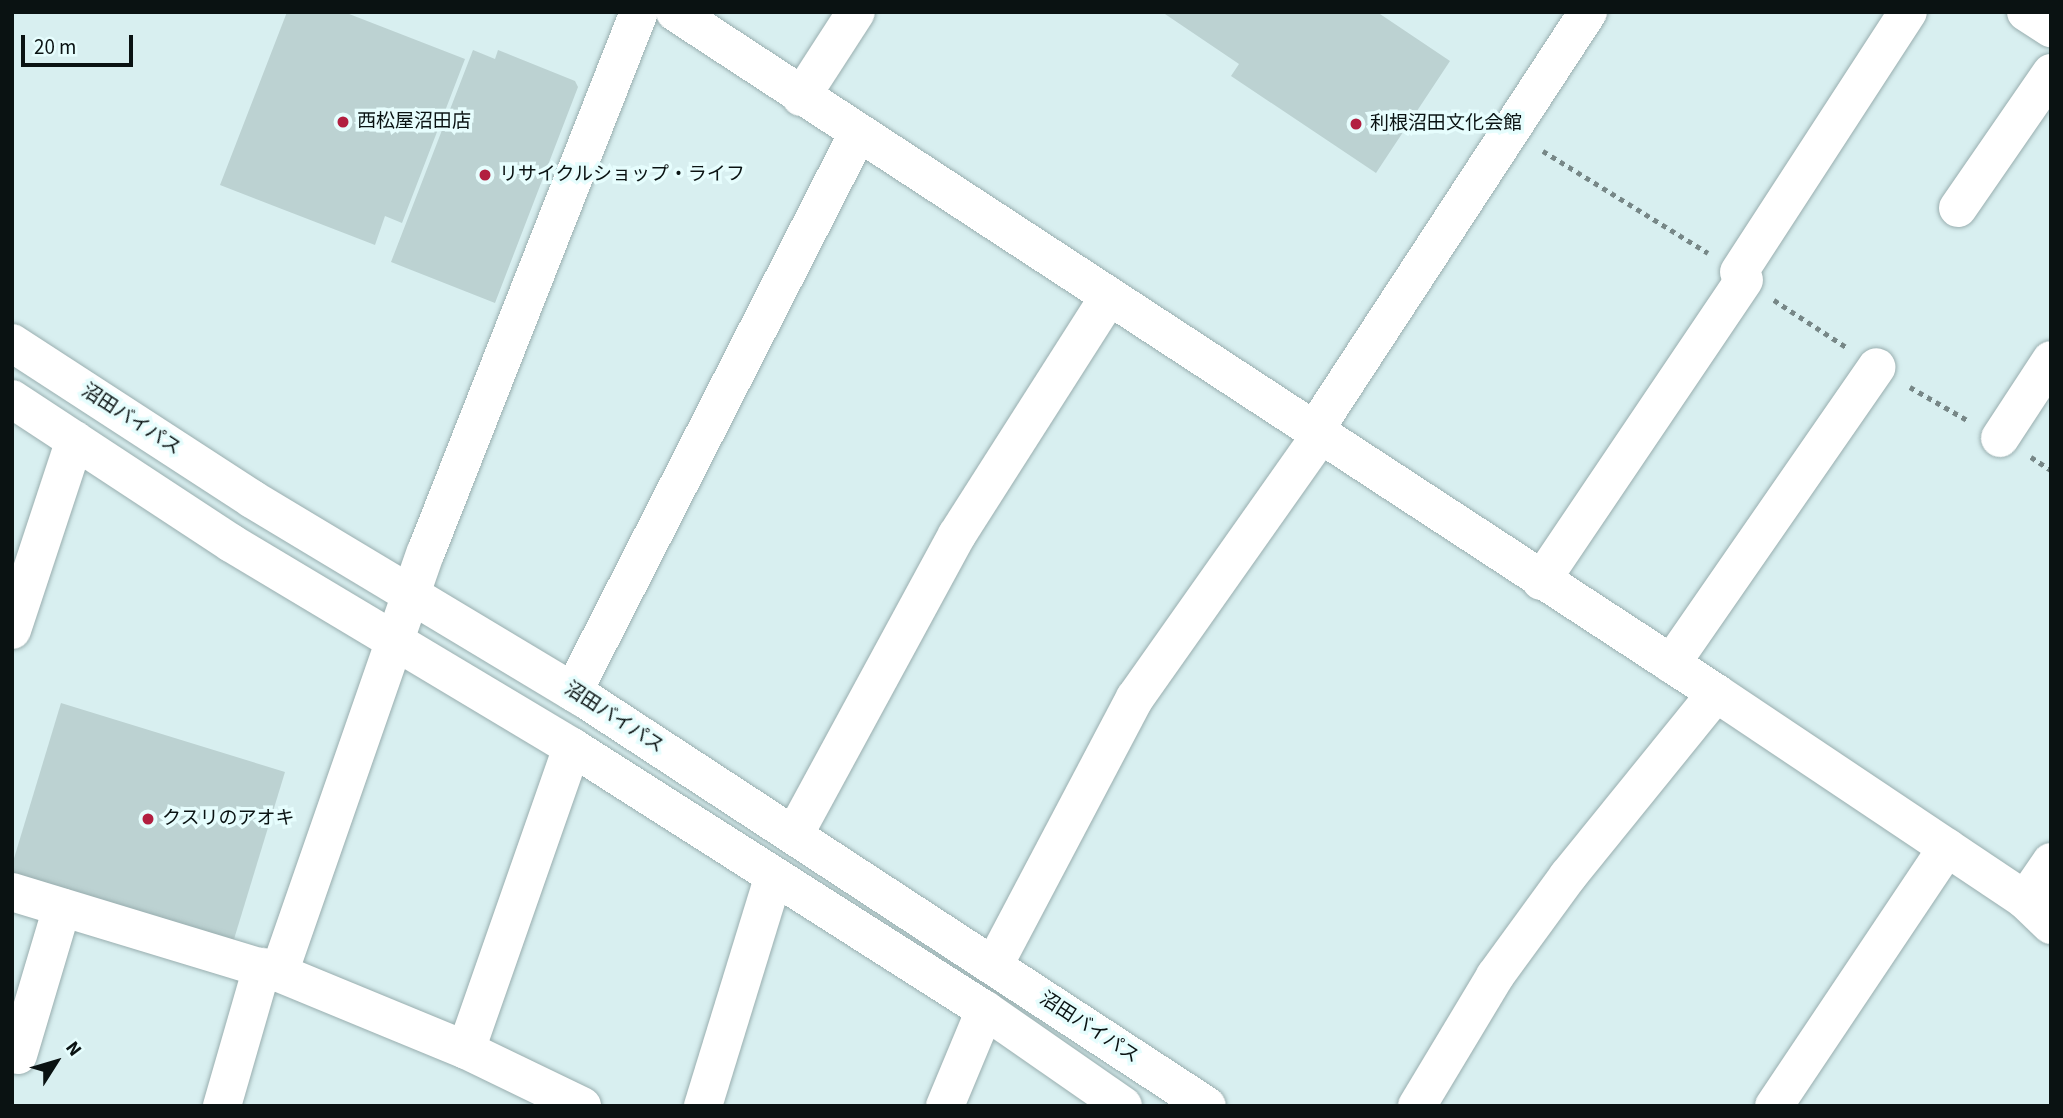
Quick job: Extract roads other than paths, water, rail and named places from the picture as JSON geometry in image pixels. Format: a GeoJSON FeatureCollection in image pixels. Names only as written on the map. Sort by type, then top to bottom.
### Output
{"type":"FeatureCollection","features":[{"type":"Feature","properties":{"kind":"street"},"geometry":{"type":"LineString","coordinates":[[222,1106],[411,594],[639,12]]}},
{"type":"Feature","properties":{"kind":"street"},"geometry":{"type":"LineString","coordinates":[[675,12],[1108,298],[1716,693],[2038,912],[2051,862]]}},
{"type":"Feature","properties":{"kind":"street"},"geometry":{"type":"LineString","coordinates":[[801,97],[856,12]]}},
{"type":"Feature","properties":{"kind":"street"},"geometry":{"type":"LineString","coordinates":[[994,965],[1135,698],[1317,433],[1588,12]]}},
{"type":"Feature","properties":{"kind":"street"},"geometry":{"type":"LineString","coordinates":[[1541,581],[1741,276],[1908,12]]}},
{"type":"Feature","properties":{"kind":"street"},"geometry":{"type":"LineString","coordinates":[[2026,12],[2051,28]]}},
{"type":"Feature","properties":{"kind":"street"},"geometry":{"type":"LineString","coordinates":[[1958,208],[2051,73]]}},
{"type":"Feature","properties":{"kind":"street"},"geometry":{"type":"LineString","coordinates":[[573,692],[858,134]]}},
{"type":"Feature","properties":{"kind":"street"},"geometry":{"type":"LineString","coordinates":[[794,835],[957,535],[1108,298]]}},
{"type":"Feature","properties":{"kind":"street","name":"沼田バイパス"},"geometry":{"type":"LineString","coordinates":[[12,343],[252,499],[573,692],[1207,1106]]}},
{"type":"Feature","properties":{"kind":"street"},"geometry":{"type":"LineString","coordinates":[[2000,438],[2051,360]]}},
{"type":"Feature","properties":{"kind":"street"},"geometry":{"type":"LineString","coordinates":[[1671,664],[1877,367]]}},
{"type":"Feature","properties":{"kind":"street"},"geometry":{"type":"LineString","coordinates":[[12,399],[231,544],[572,747],[773,878],[985,1010],[1123,1106]]}},
{"type":"Feature","properties":{"kind":"street"},"geometry":{"type":"LineString","coordinates":[[12,630],[75,440]]}},
{"type":"Feature","properties":{"kind":"street"},"geometry":{"type":"LineString","coordinates":[[1417,1106],[1494,976],[1568,876],[1716,693]]}},
{"type":"Feature","properties":{"kind":"street"},"geometry":{"type":"LineString","coordinates":[[466,1050],[572,747]]}},
{"type":"Feature","properties":{"kind":"street"},"geometry":{"type":"LineString","coordinates":[[1774,1106],[1947,848]]}},
{"type":"Feature","properties":{"kind":"street"},"geometry":{"type":"LineString","coordinates":[[703,1106],[773,878]]}},
{"type":"Feature","properties":{"kind":"street"},"geometry":{"type":"LineString","coordinates":[[12,892],[271,970],[466,1050],[582,1106]]}},
{"type":"Feature","properties":{"kind":"street"},"geometry":{"type":"LineString","coordinates":[[18,1055],[62,907]]}},
{"type":"Feature","properties":{"kind":"street"},"geometry":{"type":"LineString","coordinates":[[945,1106],[985,1010]]}},
{"type":"Feature","properties":{"kind":"place","name":"西松屋沼田店"},"geometry":{"type":"Point","coordinates":[343,122]}},
{"type":"Feature","properties":{"kind":"place","name":"利根沼田文化会館"},"geometry":{"type":"Point","coordinates":[1356,124]}},
{"type":"Feature","properties":{"kind":"place","name":"リサイクルショップ・ライフ"},"geometry":{"type":"Point","coordinates":[485,175]}},
{"type":"Feature","properties":{"kind":"place","name":"クスリのアオキ"},"geometry":{"type":"Point","coordinates":[148,819]}}]}
